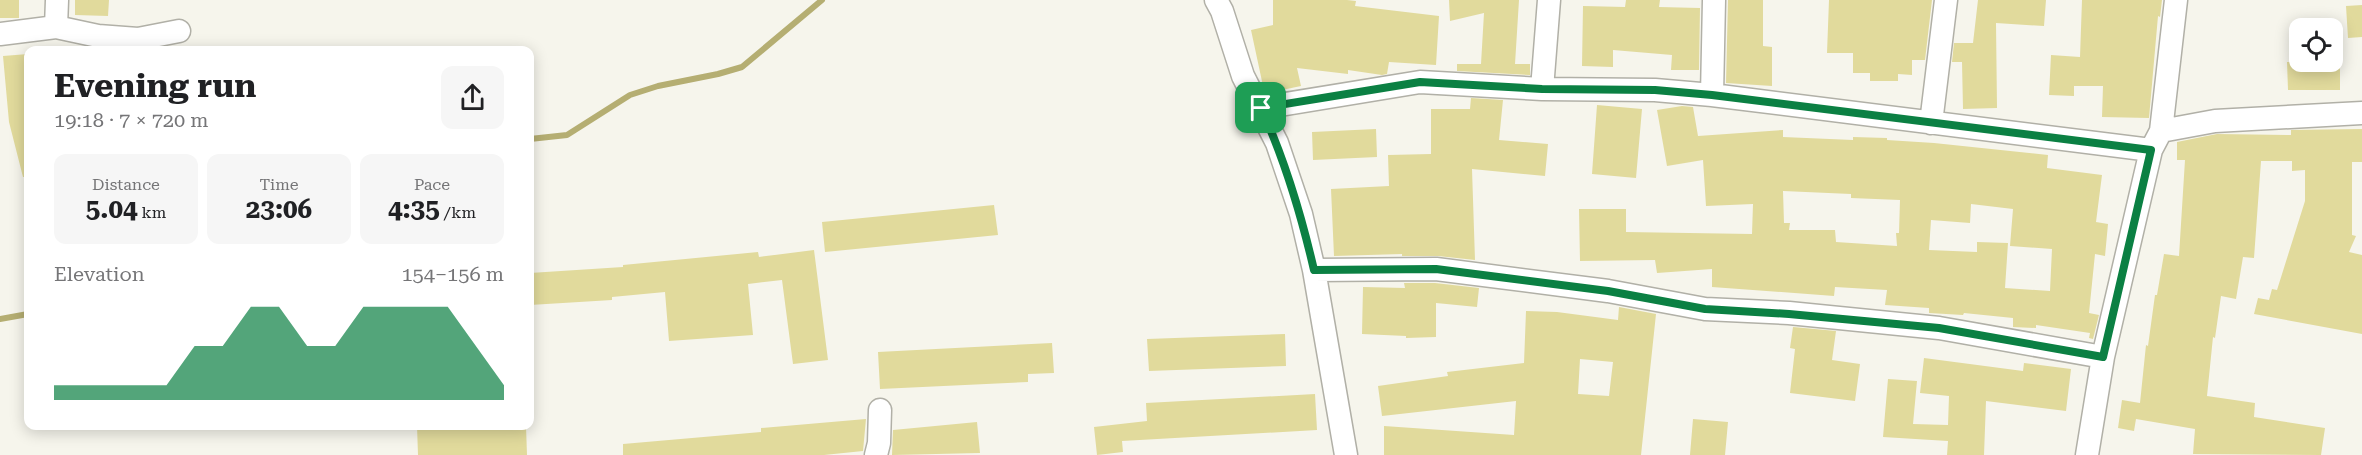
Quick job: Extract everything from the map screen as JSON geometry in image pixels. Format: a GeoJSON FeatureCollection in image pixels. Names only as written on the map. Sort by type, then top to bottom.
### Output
{"type":"FeatureCollection","features":[{"type":"Feature","properties":{"kind":"street"},"geometry":{"type":"LineString","coordinates":[[56,27],[57,0]]}},
{"type":"Feature","properties":{"kind":"street"},"geometry":{"type":"LineString","coordinates":[[1216,0],[1222,11],[1243,76],[1277,143],[1301,214],[1314,270],[1346,455]]}},
{"type":"Feature","properties":{"kind":"street"},"geometry":{"type":"LineString","coordinates":[[1542,89],[1549,0]]}},
{"type":"Feature","properties":{"kind":"street"},"geometry":{"type":"LineString","coordinates":[[1712,95],[1714,0]]}},
{"type":"Feature","properties":{"kind":"street"},"geometry":{"type":"LineString","coordinates":[[1931,123],[1946,0]]}},
{"type":"Feature","properties":{"kind":"street"},"geometry":{"type":"LineString","coordinates":[[2087,455],[2103,357],[2156,140],[2176,0]]}},
{"type":"Feature","properties":{"kind":"street"},"geometry":{"type":"LineString","coordinates":[[0,34],[56,27],[98,36],[138,39],[179,31]]}},
{"type":"Feature","properties":{"kind":"street"},"geometry":{"type":"LineString","coordinates":[[1261,108],[1420,82],[1542,89],[1655,90],[1712,95],[1931,123],[2156,140],[2215,121],[2362,113]]}},
{"type":"Feature","properties":{"kind":"street"},"geometry":{"type":"LineString","coordinates":[[1314,270],[1436,269],[1608,291],[1705,309],[1789,314],[1939,328],[2103,357]]}},
{"type":"Feature","properties":{"kind":"street"},"geometry":{"type":"LineString","coordinates":[[876,455],[879,443],[880,410]]}},
{"type":"Feature","properties":{"kind":"building"},"geometry":{"type":"Polygon","coordinates":[[[0,0],[19,0],[19,18],[0,18],[0,0]]]}},
{"type":"Feature","properties":{"kind":"building"},"geometry":{"type":"Polygon","coordinates":[[[75,0],[109,0],[108,16],[75,15],[75,0]]]}},
{"type":"Feature","properties":{"kind":"building"},"geometry":{"type":"Polygon","coordinates":[[[1273,0],[1347,0],[1356,1],[1355,6],[1439,16],[1436,65],[1389,62],[1387,74],[1382,75],[1348,70],[1348,74],[1297,68],[1301,86],[1267,93],[1263,86],[1251,30],[1273,25],[1273,0]]]}},
{"type":"Feature","properties":{"kind":"building"},"geometry":{"type":"Polygon","coordinates":[[[1449,0],[1519,0],[1515,64],[1530,64],[1530,75],[1457,71],[1457,64],[1481,64],[1484,13],[1450,21],[1449,0]]]}},
{"type":"Feature","properties":{"kind":"building"},"geometry":{"type":"Polygon","coordinates":[[[1626,0],[1660,0],[1659,7],[1700,8],[1699,70],[1671,70],[1672,55],[1613,50],[1613,67],[1582,66],[1583,6],[1625,7],[1626,0]]]}},
{"type":"Feature","properties":{"kind":"building"},"geometry":{"type":"Polygon","coordinates":[[[1728,0],[1763,0],[1763,46],[1772,47],[1772,86],[1726,83],[1728,0]]]}},
{"type":"Feature","properties":{"kind":"building"},"geometry":{"type":"Polygon","coordinates":[[[1829,0],[1932,0],[1925,60],[1912,60],[1912,75],[1898,74],[1898,81],[1870,81],[1870,73],[1853,73],[1853,53],[1827,53],[1829,0]]]}},
{"type":"Feature","properties":{"kind":"building"},"geometry":{"type":"Polygon","coordinates":[[[1978,0],[2046,0],[2044,26],[1996,23],[1997,108],[1963,109],[1962,62],[1952,62],[1954,43],[1973,43],[1978,0]]]}},
{"type":"Feature","properties":{"kind":"building"},"geometry":{"type":"Polygon","coordinates":[[[2082,0],[2162,0],[2160,17],[2158,16],[2149,118],[2102,117],[2103,86],[2074,86],[2074,96],[2049,95],[2051,55],[2080,57],[2082,0]]]}},
{"type":"Feature","properties":{"kind":"building"},"geometry":{"type":"Polygon","coordinates":[[[2362,5],[2362,37],[2348,38],[2346,6],[2362,5]]]}},
{"type":"Feature","properties":{"kind":"building"},"geometry":{"type":"Polygon","coordinates":[[[24,54],[24,177],[9,122],[3,56],[24,54]]]}},
{"type":"Feature","properties":{"kind":"building"},"geometry":{"type":"Polygon","coordinates":[[[2287,62],[2289,62],[2289,72],[2340,72],[2340,90],[2288,90],[2287,62]]]}},
{"type":"Feature","properties":{"kind":"building"},"geometry":{"type":"Polygon","coordinates":[[[1471,98],[1503,100],[1499,140],[1548,144],[1545,176],[1472,169],[1475,260],[1438,256],[1402,256],[1402,254],[1334,256],[1331,189],[1389,186],[1388,155],[1431,154],[1431,109],[1470,109],[1471,98]]]}},
{"type":"Feature","properties":{"kind":"building"},"geometry":{"type":"Polygon","coordinates":[[[1597,105],[1642,109],[1636,178],[1592,174],[1597,105]]]}},
{"type":"Feature","properties":{"kind":"building"},"geometry":{"type":"Polygon","coordinates":[[[1682,106],[1693,107],[1698,136],[1783,130],[1783,137],[1853,140],[1853,137],[1887,138],[1887,140],[2048,155],[2047,168],[2102,175],[2096,222],[2108,224],[2105,256],[2095,254],[2089,313],[2099,315],[2093,339],[2089,338],[2090,333],[2036,325],[2036,328],[2013,327],[2013,318],[1964,313],[1963,315],[1929,313],[1929,308],[1885,305],[1887,290],[1835,287],[1834,296],[1712,287],[1712,269],[1657,273],[1655,260],[1580,261],[1579,209],[1626,209],[1626,232],[1752,234],[1753,204],[1706,206],[1703,160],[1667,166],[1657,110],[1682,106]],[[1783,191],[1784,223],[1790,223],[1789,230],[1835,230],[1836,242],[1897,246],[1896,233],[1899,233],[1900,200],[1851,198],[1851,194],[1783,191]],[[1971,204],[1970,223],[1931,220],[1929,250],[1977,252],[1977,242],[2008,243],[2005,288],[2050,291],[2052,249],[2010,246],[2013,209],[1971,204]]]}},
{"type":"Feature","properties":{"kind":"building"},"geometry":{"type":"Polygon","coordinates":[[[1376,129],[1377,157],[1313,160],[1312,132],[1376,129]]]}},
{"type":"Feature","properties":{"kind":"building"},"geometry":{"type":"Polygon","coordinates":[[[2362,129],[2362,162],[2352,162],[2352,235],[2356,236],[2349,252],[2362,255],[2362,334],[2254,314],[2258,298],[2269,300],[2272,289],[2277,290],[2305,201],[2305,170],[2292,171],[2292,161],[2261,161],[2254,258],[2243,257],[2236,299],[2221,296],[2215,338],[2213,337],[2207,396],[2255,403],[2254,417],[2325,428],[2321,455],[2193,454],[2195,429],[2136,419],[2134,431],[2118,428],[2122,400],[2140,403],[2146,345],[2148,346],[2155,295],[2157,295],[2164,254],[2179,256],[2185,160],[2177,160],[2177,142],[2217,134],[2291,135],[2291,130],[2362,129]]]}},
{"type":"Feature","properties":{"kind":"building"},"geometry":{"type":"Polygon","coordinates":[[[994,205],[998,235],[825,252],[822,222],[994,205]]]}},
{"type":"Feature","properties":{"kind":"building"},"geometry":{"type":"Polygon","coordinates":[[[814,250],[828,360],[793,364],[782,280],[748,284],[753,335],[669,341],[665,292],[612,297],[612,300],[534,305],[534,273],[623,267],[623,265],[758,252],[759,257],[814,250]]]}},
{"type":"Feature","properties":{"kind":"building"},"geometry":{"type":"Polygon","coordinates":[[[1404,283],[1435,283],[1479,288],[1477,307],[1436,303],[1436,337],[1406,338],[1406,336],[1362,334],[1363,287],[1405,288],[1404,283]]]}},
{"type":"Feature","properties":{"kind":"building"},"geometry":{"type":"Polygon","coordinates":[[[1619,307],[1656,314],[1641,455],[1384,455],[1384,426],[1514,435],[1516,401],[1382,416],[1378,386],[1448,376],[1447,372],[1524,363],[1526,311],[1557,312],[1618,320],[1619,307]],[[1580,359],[1578,394],[1609,396],[1613,362],[1580,359]]]}},
{"type":"Feature","properties":{"kind":"building"},"geometry":{"type":"Polygon","coordinates":[[[1793,327],[1836,331],[1832,360],[1860,364],[1855,401],[1790,393],[1795,349],[1790,348],[1793,327]]]}},
{"type":"Feature","properties":{"kind":"building"},"geometry":{"type":"Polygon","coordinates":[[[1285,334],[1286,366],[1149,371],[1147,339],[1285,334]]]}},
{"type":"Feature","properties":{"kind":"building"},"geometry":{"type":"Polygon","coordinates":[[[1052,343],[1054,373],[1028,374],[1028,382],[880,389],[878,352],[1052,343]]]}},
{"type":"Feature","properties":{"kind":"building"},"geometry":{"type":"Polygon","coordinates":[[[1924,358],[2023,371],[2024,363],[2071,369],[2066,411],[1986,401],[1984,455],[1947,455],[1948,441],[1883,437],[1888,379],[1917,381],[1913,424],[1948,425],[1949,396],[1920,393],[1924,358]]]}},
{"type":"Feature","properties":{"kind":"building"},"geometry":{"type":"Polygon","coordinates":[[[1315,394],[1317,430],[1122,441],[1123,452],[1097,455],[1094,427],[1147,421],[1146,403],[1315,394]]]}},
{"type":"Feature","properties":{"kind":"building"},"geometry":{"type":"Polygon","coordinates":[[[866,419],[863,451],[824,455],[623,455],[623,444],[761,432],[761,428],[866,419]]]}},
{"type":"Feature","properties":{"kind":"building"},"geometry":{"type":"Polygon","coordinates":[[[1693,419],[1728,422],[1725,455],[1690,455],[1693,419]]]}},
{"type":"Feature","properties":{"kind":"building"},"geometry":{"type":"Polygon","coordinates":[[[977,422],[980,453],[892,455],[893,430],[977,422]]]}},
{"type":"Feature","properties":{"kind":"building"},"geometry":{"type":"Polygon","coordinates":[[[417,430],[526,430],[527,455],[418,455],[417,430]]]}},
{"type":"Feature","properties":{"kind":"waterway"},"geometry":{"type":"LineString","coordinates":[[534,139],[567,135],[630,95],[658,86],[742,67],[822,0]]}},
{"type":"Feature","properties":{"kind":"waterway"},"geometry":{"type":"LineString","coordinates":[[0,319],[24,315]]}},
{"type":"Feature","properties":{"kind":"route"},"geometry":{"type":"LineString","coordinates":[[1420,82],[1542,89],[1655,90],[1712,95],[2151,150],[2103,357],[1939,328],[1789,314],[1705,309],[1608,291],[1436,269],[1314,270],[1301,214],[1277,143],[1261,108],[1420,82]]}}]}
